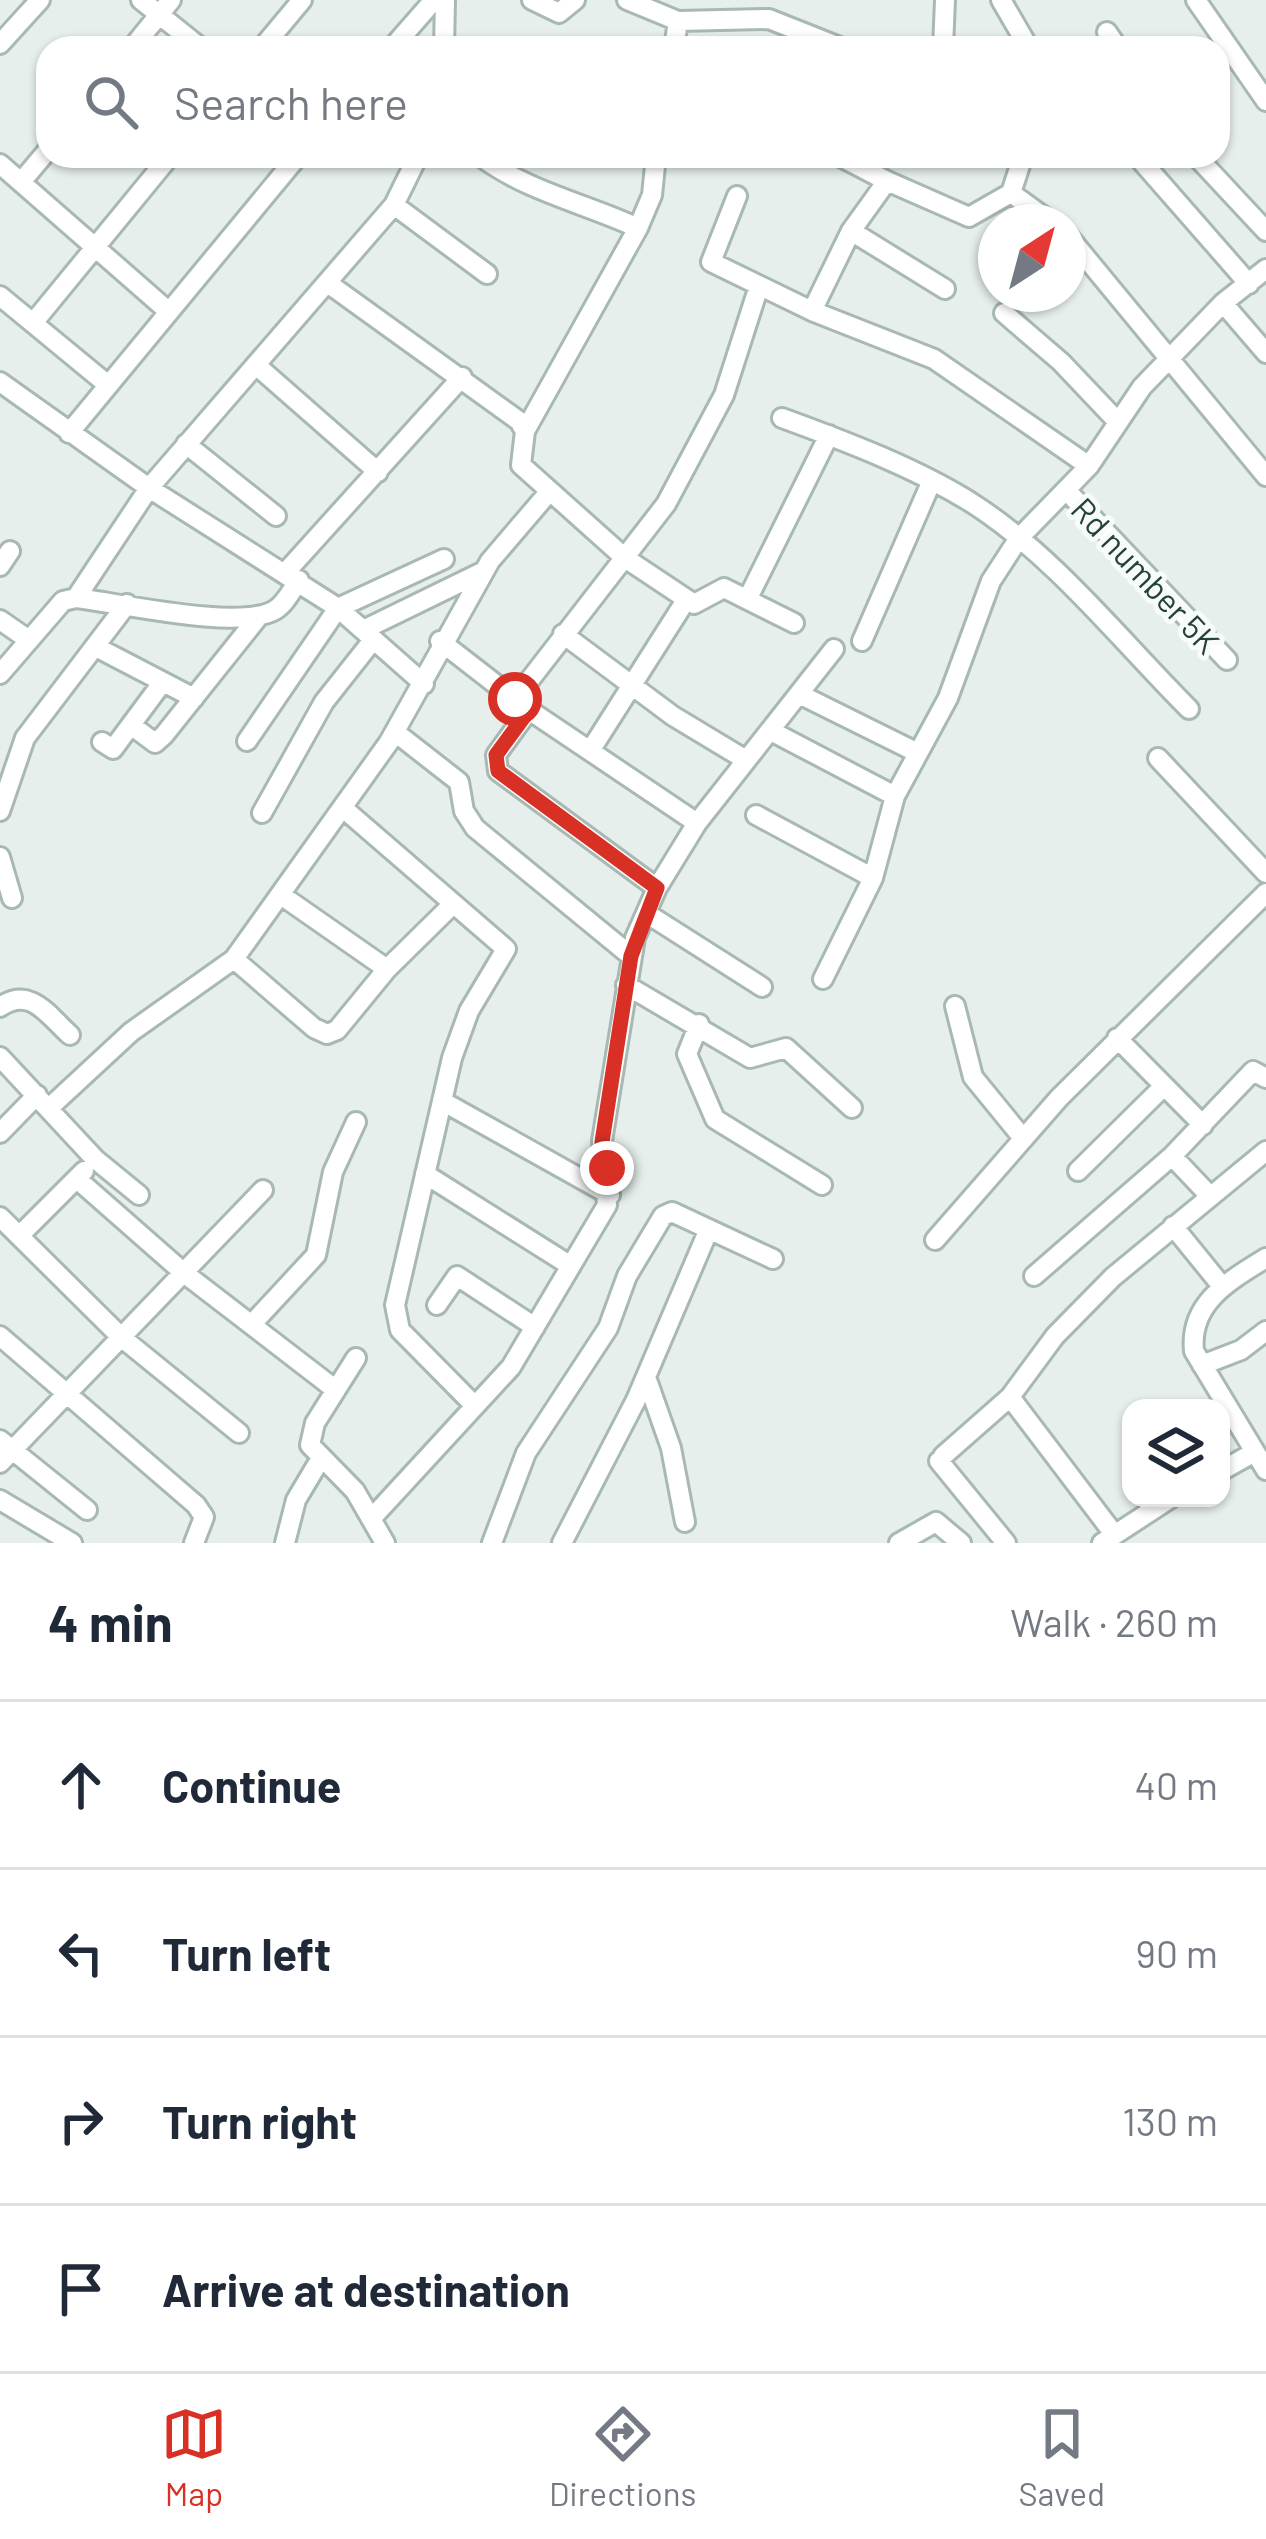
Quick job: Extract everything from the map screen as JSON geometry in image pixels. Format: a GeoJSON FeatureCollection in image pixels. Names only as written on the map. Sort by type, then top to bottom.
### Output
{"type":"FeatureCollection","features":[{"type":"Feature","properties":{"kind":"street"},"geometry":{"type":"LineString","coordinates":[[0,44],[40,0]]}},
{"type":"Feature","properties":{"kind":"street"},"geometry":{"type":"LineString","coordinates":[[141,0],[165,7],[190,36]]}},
{"type":"Feature","properties":{"kind":"street"},"geometry":{"type":"LineString","coordinates":[[272,36],[302,0]]}},
{"type":"Feature","properties":{"kind":"street"},"geometry":{"type":"LineString","coordinates":[[402,36],[434,0]]}},
{"type":"Feature","properties":{"kind":"street"},"geometry":{"type":"LineString","coordinates":[[444,36],[445,0]]}},
{"type":"Feature","properties":{"kind":"street"},"geometry":{"type":"LineString","coordinates":[[532,0],[559,13],[575,0]]}},
{"type":"Feature","properties":{"kind":"street"},"geometry":{"type":"LineString","coordinates":[[627,0],[678,21],[769,19],[812,36]]}},
{"type":"Feature","properties":{"kind":"street"},"geometry":{"type":"LineString","coordinates":[[944,36],[945,0]]}},
{"type":"Feature","properties":{"kind":"street"},"geometry":{"type":"LineString","coordinates":[[1001,0],[1022,36]]}},
{"type":"Feature","properties":{"kind":"street"},"geometry":{"type":"LineString","coordinates":[[1196,0],[1221,36]]}},
{"type":"Feature","properties":{"kind":"street"},"geometry":{"type":"LineString","coordinates":[[141,36],[165,7]]}},
{"type":"Feature","properties":{"kind":"street"},"geometry":{"type":"LineString","coordinates":[[676,36],[678,21]]}},
{"type":"Feature","properties":{"kind":"street"},"geometry":{"type":"LineString","coordinates":[[1230,49],[1266,100]]}},
{"type":"Feature","properties":{"kind":"street"},"geometry":{"type":"LineString","coordinates":[[0,164],[168,311]]}},
{"type":"Feature","properties":{"kind":"street"},"geometry":{"type":"LineString","coordinates":[[21,182],[36,164]]}},
{"type":"Feature","properties":{"kind":"street"},"geometry":{"type":"LineString","coordinates":[[33,322],[160,168]]}},
{"type":"Feature","properties":{"kind":"street"},"geometry":{"type":"LineString","coordinates":[[69,434],[283,168]]}},
{"type":"Feature","properties":{"kind":"street"},"geometry":{"type":"LineString","coordinates":[[76,598],[149,488],[394,205],[412,168]]}},
{"type":"Feature","properties":{"kind":"street"},"geometry":{"type":"LineString","coordinates":[[497,168],[525,187],[588,205],[638,228]]}},
{"type":"Feature","properties":{"kind":"street"},"geometry":{"type":"LineString","coordinates":[[655,168],[652,195],[638,228],[525,431],[521,465],[625,558],[686,600],[694,604],[724,587],[794,623]]}},
{"type":"Feature","properties":{"kind":"street"},"geometry":{"type":"LineString","coordinates":[[862,168],[969,217],[1010,194],[1019,168]]}},
{"type":"Feature","properties":{"kind":"street"},"geometry":{"type":"LineString","coordinates":[[1148,168],[1249,284]]}},
{"type":"Feature","properties":{"kind":"street"},"geometry":{"type":"LineString","coordinates":[[1207,168],[1266,231]]}},
{"type":"Feature","properties":{"kind":"street"},"geometry":{"type":"LineString","coordinates":[[812,311],[851,231],[887,181]]}},
{"type":"Feature","properties":{"kind":"street"},"geometry":{"type":"LineString","coordinates":[[1010,194],[1025,204]]}},
{"type":"Feature","properties":{"kind":"street"},"geometry":{"type":"LineString","coordinates":[[737,196],[711,262],[812,311],[934,359],[1089,466]]}},
{"type":"Feature","properties":{"kind":"street"},"geometry":{"type":"LineString","coordinates":[[394,205],[487,274]]}},
{"type":"Feature","properties":{"kind":"street"},"geometry":{"type":"LineString","coordinates":[[851,231],[945,289]]}},
{"type":"Feature","properties":{"kind":"street"},"geometry":{"type":"LineString","coordinates":[[1086,257],[1266,476]]}},
{"type":"Feature","properties":{"kind":"street"},"geometry":{"type":"LineString","coordinates":[[823,979],[873,878],[896,796],[948,698],[986,592],[1019,538],[1089,466],[1117,421],[1170,357],[1266,268]]}},
{"type":"Feature","properties":{"kind":"street"},"geometry":{"type":"LineString","coordinates":[[329,284],[462,377],[525,431]]}},
{"type":"Feature","properties":{"kind":"street"},"geometry":{"type":"LineString","coordinates":[[657,888],[498,771],[496,755],[563,634],[666,504],[724,395],[759,286]]}},
{"type":"Feature","properties":{"kind":"street"},"geometry":{"type":"LineString","coordinates":[[0,296],[108,385]]}},
{"type":"Feature","properties":{"kind":"street"},"geometry":{"type":"LineString","coordinates":[[1223,303],[1266,353]]}},
{"type":"Feature","properties":{"kind":"street"},"geometry":{"type":"LineString","coordinates":[[1004,313],[1061,362],[1117,421]]}},
{"type":"Feature","properties":{"kind":"street"},"geometry":{"type":"LineString","coordinates":[[256,365],[378,472]]}},
{"type":"Feature","properties":{"kind":"street"},"geometry":{"type":"LineString","coordinates":[[0,674],[26,638],[63,601],[76,598],[176,614],[259,616],[276,610],[292,577],[462,377]]}},
{"type":"Feature","properties":{"kind":"street"},"geometry":{"type":"LineString","coordinates":[[0,382],[149,488],[338,608],[424,684]]}},
{"type":"Feature","properties":{"kind":"street"},"geometry":{"type":"LineString","coordinates":[[782,418],[830,435],[972,503],[1019,538],[1189,709]]}},
{"type":"Feature","properties":{"kind":"street"},"geometry":{"type":"LineString","coordinates":[[748,598],[830,435]]}},
{"type":"Feature","properties":{"kind":"street"},"geometry":{"type":"LineString","coordinates":[[186,443],[276,515]]}},
{"type":"Feature","properties":{"kind":"street"},"geometry":{"type":"LineString","coordinates":[[862,641],[931,485]]}},
{"type":"Feature","properties":{"kind":"street","name":"Rd number 5K"},"geometry":{"type":"LineString","coordinates":[[1066,490],[1227,660]]}},
{"type":"Feature","properties":{"kind":"street"},"geometry":{"type":"LineString","coordinates":[[0,1133],[234,958],[394,732],[424,684],[440,641],[484,572],[549,492]]}},
{"type":"Feature","properties":{"kind":"street"},"geometry":{"type":"LineString","coordinates":[[247,740],[338,608],[444,559]]}},
{"type":"Feature","properties":{"kind":"street"},"geometry":{"type":"LineString","coordinates":[[262,813],[368,635],[484,572]]}},
{"type":"Feature","properties":{"kind":"street"},"geometry":{"type":"LineString","coordinates":[[590,751],[686,600]]}},
{"type":"Feature","properties":{"kind":"street"},"geometry":{"type":"LineString","coordinates":[[0,811],[25,738],[128,604]]}},
{"type":"Feature","properties":{"kind":"street"},"geometry":{"type":"LineString","coordinates":[[131,725],[155,743],[259,616]]}},
{"type":"Feature","properties":{"kind":"street"},"geometry":{"type":"LineString","coordinates":[[0,620],[26,638]]}},
{"type":"Feature","properties":{"kind":"street"},"geometry":{"type":"LineString","coordinates":[[563,634],[630,686],[746,760]]}},
{"type":"Feature","properties":{"kind":"street"},"geometry":{"type":"LineString","coordinates":[[440,641],[522,704],[698,823]]}},
{"type":"Feature","properties":{"kind":"street"},"geometry":{"type":"LineString","coordinates":[[96,647],[194,698]]}},
{"type":"Feature","properties":{"kind":"street"},"geometry":{"type":"LineString","coordinates":[[371,1519],[511,1367],[610,1196],[602,1142],[631,956],[646,913],[698,823],[833,649]]}},
{"type":"Feature","properties":{"kind":"street"},"geometry":{"type":"LineString","coordinates":[[102,742],[112,749],[162,683]]}},
{"type":"Feature","properties":{"kind":"street"},"geometry":{"type":"LineString","coordinates":[[801,695],[919,754]]}},
{"type":"Feature","properties":{"kind":"street"},"geometry":{"type":"LineString","coordinates":[[771,731],[896,796]]}},
{"type":"Feature","properties":{"kind":"street"},"geometry":{"type":"LineString","coordinates":[[394,732],[458,782],[464,811],[476,828],[631,956]]}},
{"type":"Feature","properties":{"kind":"street"},"geometry":{"type":"LineString","coordinates":[[1158,758],[1266,873]]}},
{"type":"Feature","properties":{"kind":"street"},"geometry":{"type":"LineString","coordinates":[[344,808],[451,906],[506,949],[469,1011],[424,1174],[395,1317],[400,1330],[475,1406]]}},
{"type":"Feature","properties":{"kind":"street"},"geometry":{"type":"LineString","coordinates":[[756,814],[873,878]]}},
{"type":"Feature","properties":{"kind":"street"},"geometry":{"type":"LineString","coordinates":[[0,857],[12,898]]}},
{"type":"Feature","properties":{"kind":"street"},"geometry":{"type":"LineString","coordinates":[[935,1240],[1022,1137],[1266,893]]}},
{"type":"Feature","properties":{"kind":"street"},"geometry":{"type":"LineString","coordinates":[[281,895],[386,969]]}},
{"type":"Feature","properties":{"kind":"street"},"geometry":{"type":"LineString","coordinates":[[234,958],[327,1034],[337,1030],[386,969],[451,906]]}},
{"type":"Feature","properties":{"kind":"street"},"geometry":{"type":"LineString","coordinates":[[646,913],[762,986]]}},
{"type":"Feature","properties":{"kind":"street"},"geometry":{"type":"LineString","coordinates":[[626,985],[757,1060],[773,1048],[786,1048],[852,1108]]}},
{"type":"Feature","properties":{"kind":"street"},"geometry":{"type":"LineString","coordinates":[[0,1007],[16,997],[29,998],[70,1035]]}},
{"type":"Feature","properties":{"kind":"street"},"geometry":{"type":"LineString","coordinates":[[956,1006],[957,1030],[973,1077],[1022,1137]]}},
{"type":"Feature","properties":{"kind":"street"},"geometry":{"type":"LineString","coordinates":[[699,1024],[687,1054],[715,1119],[822,1185]]}},
{"type":"Feature","properties":{"kind":"street"},"geometry":{"type":"LineString","coordinates":[[1117,1038],[1203,1125]]}},
{"type":"Feature","properties":{"kind":"street"},"geometry":{"type":"LineString","coordinates":[[0,1057],[95,1159],[139,1195]]}},
{"type":"Feature","properties":{"kind":"street"},"geometry":{"type":"LineString","coordinates":[[1034,1276],[1172,1156],[1253,1071],[1266,1078]]}},
{"type":"Feature","properties":{"kind":"street"},"geometry":{"type":"LineString","coordinates":[[1078,1171],[1163,1087]]}},
{"type":"Feature","properties":{"kind":"street"},"geometry":{"type":"LineString","coordinates":[[442,1101],[610,1196]]}},
{"type":"Feature","properties":{"kind":"street"},"geometry":{"type":"LineString","coordinates":[[251,1324],[316,1256],[333,1172],[356,1122]]}},
{"type":"Feature","properties":{"kind":"street"},"geometry":{"type":"LineString","coordinates":[[1006,1543],[941,1458],[1010,1397],[1055,1336],[1173,1226],[1266,1151]]}},
{"type":"Feature","properties":{"kind":"street"},"geometry":{"type":"LineString","coordinates":[[1172,1156],[1209,1195]]}},
{"type":"Feature","properties":{"kind":"street"},"geometry":{"type":"LineString","coordinates":[[19,1236],[95,1159]]}},
{"type":"Feature","properties":{"kind":"street"},"geometry":{"type":"LineString","coordinates":[[424,1174],[571,1266]]}},
{"type":"Feature","properties":{"kind":"street"},"geometry":{"type":"LineString","coordinates":[[76,1179],[184,1273],[336,1390]]}},
{"type":"Feature","properties":{"kind":"street"},"geometry":{"type":"LineString","coordinates":[[87,1510],[4,1452],[263,1190]]}},
{"type":"Feature","properties":{"kind":"street"},"geometry":{"type":"LineString","coordinates":[[492,1543],[526,1453],[608,1328],[627,1276],[657,1223],[672,1212],[773,1259]]}},
{"type":"Feature","properties":{"kind":"street"},"geometry":{"type":"LineString","coordinates":[[0,1217],[122,1337],[239,1433]]}},
{"type":"Feature","properties":{"kind":"street"},"geometry":{"type":"LineString","coordinates":[[1173,1226],[1222,1285]]}},
{"type":"Feature","properties":{"kind":"street"},"geometry":{"type":"LineString","coordinates":[[562,1543],[646,1377],[709,1228]]}},
{"type":"Feature","properties":{"kind":"street"},"geometry":{"type":"LineString","coordinates":[[1266,1258],[1222,1285],[1194,1322],[1194,1351],[1266,1470]]}},
{"type":"Feature","properties":{"kind":"street"},"geometry":{"type":"LineString","coordinates":[[436,1305],[457,1276],[535,1328]]}},
{"type":"Feature","properties":{"kind":"street"},"geometry":{"type":"LineString","coordinates":[[1202,1365],[1240,1350],[1266,1331]]}},
{"type":"Feature","properties":{"kind":"street"},"geometry":{"type":"LineString","coordinates":[[0,1336],[62,1395],[196,1505],[204,1517],[194,1543]]}},
{"type":"Feature","properties":{"kind":"street"},"geometry":{"type":"LineString","coordinates":[[356,1358],[310,1436],[310,1445],[355,1491],[385,1543]]}},
{"type":"Feature","properties":{"kind":"street"},"geometry":{"type":"LineString","coordinates":[[646,1377],[671,1448],[685,1522]]}},
{"type":"Feature","properties":{"kind":"street"},"geometry":{"type":"LineString","coordinates":[[1010,1397],[1108,1539],[1157,1507]]}},
{"type":"Feature","properties":{"kind":"street"},"geometry":{"type":"LineString","coordinates":[[1230,1466],[1253,1453]]}},
{"type":"Feature","properties":{"kind":"street"},"geometry":{"type":"LineString","coordinates":[[285,1543],[296,1500],[321,1458]]}},
{"type":"Feature","properties":{"kind":"street"},"geometry":{"type":"LineString","coordinates":[[0,1500],[72,1543]]}},
{"type":"Feature","properties":{"kind":"street"},"geometry":{"type":"LineString","coordinates":[[898,1543],[927,1522],[941,1525],[961,1543]]}},
{"type":"Feature","properties":{"kind":"route"},"geometry":{"type":"LineString","coordinates":[[515,699],[529,710],[499,749],[498,771],[657,888],[631,956],[602,1142],[607,1168]]}}]}
